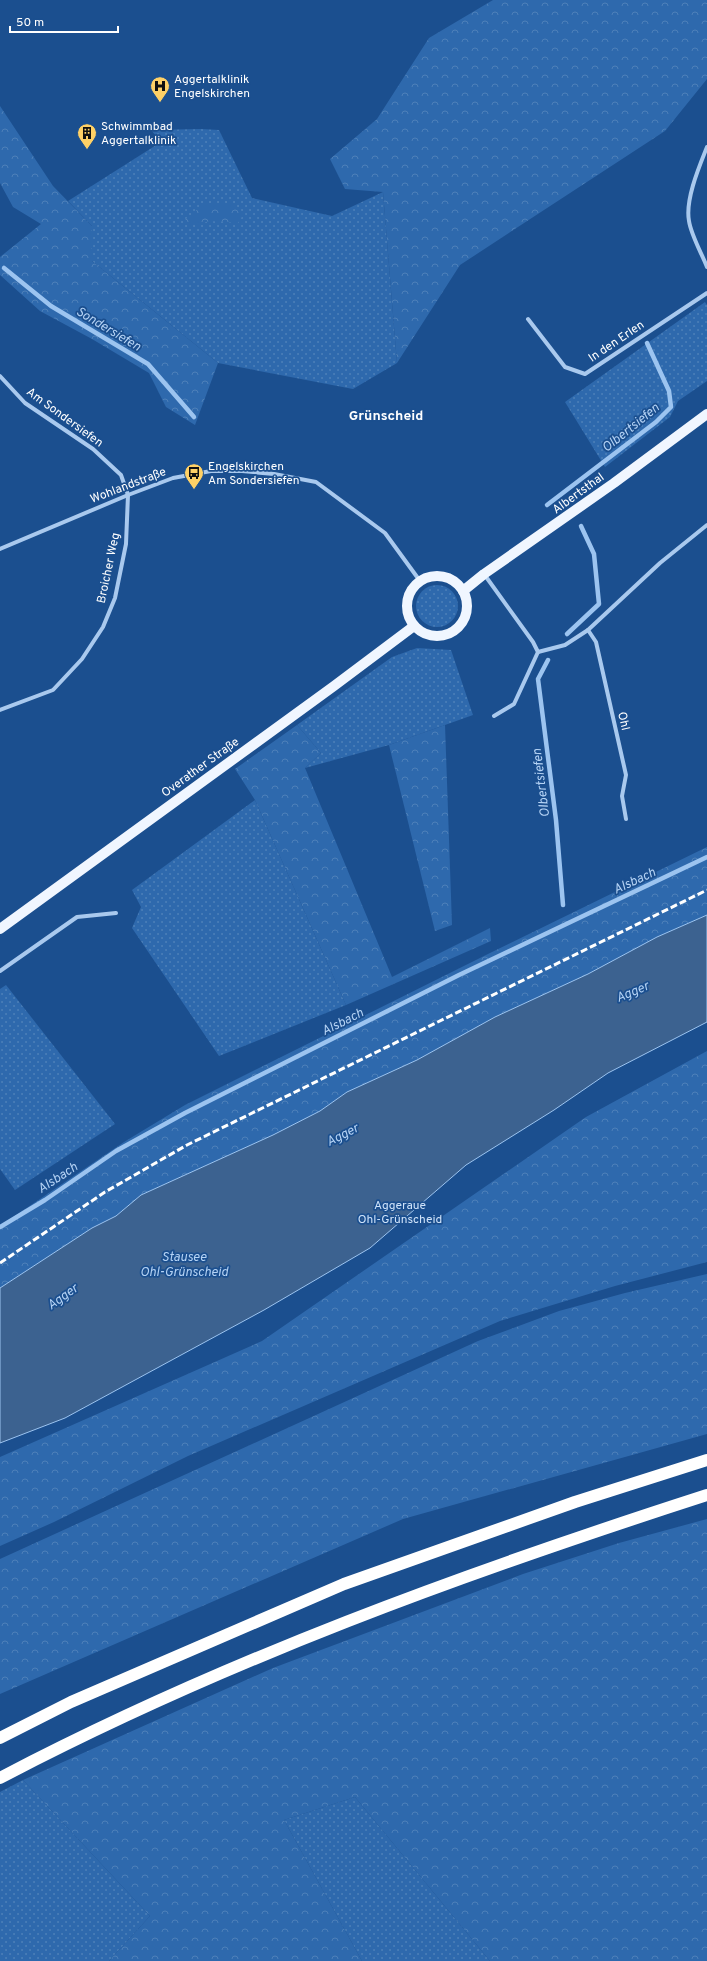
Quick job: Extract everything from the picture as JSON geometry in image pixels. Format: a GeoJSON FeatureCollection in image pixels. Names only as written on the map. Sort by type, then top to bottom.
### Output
{"type":"FeatureCollection","features":[{"type":"Feature","properties":{"kind":"highway"},"geometry":{"type":"LineString","coordinates":[[0,1738],[71,1702],[344,1584],[575,1502],[707,1460]]}},
{"type":"Feature","properties":{"kind":"highway"},"geometry":{"type":"LineString","coordinates":[[0,1778],[69,1742],[206,1679],[329,1628],[585,1534],[707,1495]]}},
{"type":"Feature","properties":{"kind":"main road","name":"Albertsthal"},"geometry":{"type":"LineString","coordinates":[[463,591],[484,574],[614,483],[707,414]]}},
{"type":"Feature","properties":{"kind":"main road"},"geometry":{"type":"LineString","coordinates":[[432,577],[444,577],[454,582],[463,591],[466,604],[465,617],[461,625],[454,631],[438,636],[428,635],[414,626],[407,610],[407,602],[410,594],[420,581],[432,577]]}},
{"type":"Feature","properties":{"kind":"main road","name":"Overather Straße"},"geometry":{"type":"LineString","coordinates":[[0,929],[328,691],[414,626]]}},
{"type":"Feature","properties":{"kind":"street"},"geometry":{"type":"LineString","coordinates":[[707,147],[698,170],[691,199],[689,221],[707,267]]}},
{"type":"Feature","properties":{"kind":"street","name":"In den Erlen"},"geometry":{"type":"LineString","coordinates":[[528,319],[564,367],[585,374],[707,293]]}},
{"type":"Feature","properties":{"kind":"street","name":"Am Sondersiefen"},"geometry":{"type":"LineString","coordinates":[[0,376],[25,403],[93,449],[121,475],[128,495]]}},
{"type":"Feature","properties":{"kind":"street","name":"Wohlandstraße"},"geometry":{"type":"LineString","coordinates":[[0,549],[128,495],[173,478],[211,472],[242,471],[274,474],[316,482],[385,533],[420,581]]}},
{"type":"Feature","properties":{"kind":"street","name":"Broicher Weg"},"geometry":{"type":"LineString","coordinates":[[0,710],[53,690],[82,659],[103,627],[114,598],[126,544],[128,495]]}},
{"type":"Feature","properties":{"kind":"street"},"geometry":{"type":"LineString","coordinates":[[538,652],[565,645],[588,630],[660,563],[707,525]]}},
{"type":"Feature","properties":{"kind":"street"},"geometry":{"type":"LineString","coordinates":[[484,574],[538,652]]}},
{"type":"Feature","properties":{"kind":"street","name":"Ohl"},"geometry":{"type":"LineString","coordinates":[[588,630],[596,642],[626,776],[622,796],[626,819]]}},
{"type":"Feature","properties":{"kind":"street"},"geometry":{"type":"LineString","coordinates":[[494,716],[514,704],[538,652]]}},
{"type":"Feature","properties":{"kind":"street"},"geometry":{"type":"LineString","coordinates":[[0,971],[77,917],[116,913]]}},
{"type":"Feature","properties":{"kind":"green space"},"geometry":{"type":"Polygon","coordinates":[[[493,0],[707,0],[707,79],[665,131],[460,265],[397,363],[383,192],[345,189],[330,159],[377,119],[429,38],[493,0]]]}},
{"type":"Feature","properties":{"kind":"green space"},"geometry":{"type":"Polygon","coordinates":[[[0,106],[53,186],[92,226],[92,261],[218,363],[195,425],[166,407],[149,373],[92,339],[40,311],[0,275],[0,257],[41,224],[13,207],[0,183],[0,106]]]}},
{"type":"Feature","properties":{"kind":"green space"},"geometry":{"type":"Polygon","coordinates":[[[151,130],[219,130],[252,198],[332,216],[383,192],[397,363],[353,389],[218,363],[92,261],[92,226],[68,201],[161,142],[151,130]]]}},
{"type":"Feature","properties":{"kind":"green space"},"geometry":{"type":"Polygon","coordinates":[[[204,204],[232,204],[244,213],[238,223],[211,221],[191,225],[185,220],[204,204]]]}},
{"type":"Feature","properties":{"kind":"green space"},"geometry":{"type":"Polygon","coordinates":[[[705,302],[707,305],[707,381],[678,401],[670,417],[605,467],[565,402],[705,302]]]}},
{"type":"Feature","properties":{"kind":"green space"},"geometry":{"type":"Polygon","coordinates":[[[437,585],[452,591],[458,606],[452,621],[437,627],[422,621],[416,606],[422,591],[437,585]]]}},
{"type":"Feature","properties":{"kind":"green space"},"geometry":{"type":"Polygon","coordinates":[[[417,648],[451,650],[473,715],[389,745],[305,768],[321,753],[297,725],[392,657],[417,648]]]}},
{"type":"Feature","properties":{"kind":"green space"},"geometry":{"type":"Polygon","coordinates":[[[297,725],[321,753],[305,768],[392,977],[490,928],[491,941],[346,1005],[255,800],[235,769],[297,725]]]}},
{"type":"Feature","properties":{"kind":"green space"},"geometry":{"type":"Polygon","coordinates":[[[445,725],[452,925],[435,931],[389,745],[445,725]]]}},
{"type":"Feature","properties":{"kind":"green space"},"geometry":{"type":"Polygon","coordinates":[[[255,800],[346,1005],[219,1056],[132,928],[141,907],[132,890],[255,800]]]}},
{"type":"Feature","properties":{"kind":"green space"},"geometry":{"type":"Polygon","coordinates":[[[707,847],[707,915],[657,937],[588,974],[495,1017],[417,1060],[347,1092],[320,1111],[273,1135],[141,1195],[116,1216],[92,1228],[0,1288],[0,1226],[124,1142],[185,1105],[707,847]]]}},
{"type":"Feature","properties":{"kind":"green space"},"geometry":{"type":"Polygon","coordinates":[[[6,985],[115,1124],[15,1190],[0,1169],[0,989],[6,985]]]}},
{"type":"Feature","properties":{"kind":"green space"},"geometry":{"type":"Polygon","coordinates":[[[707,1051],[707,1262],[615,1286],[500,1321],[188,1456],[54,1522],[0,1546],[0,1457],[262,1341],[586,1117],[707,1051]]]}},
{"type":"Feature","properties":{"kind":"green space"},"geometry":{"type":"Polygon","coordinates":[[[707,1274],[707,1434],[403,1519],[0,1694],[0,1559],[478,1341],[559,1311],[625,1293],[707,1274]]]}},
{"type":"Feature","properties":{"kind":"green space"},"geometry":{"type":"Polygon","coordinates":[[[707,1519],[707,1961],[490,1961],[355,1797],[284,1820],[362,1961],[109,1961],[150,1916],[23,1780],[273,1668],[523,1574],[619,1543],[707,1519]]]}},
{"type":"Feature","properties":{"kind":"green space"},"geometry":{"type":"Polygon","coordinates":[[[23,1780],[150,1916],[109,1961],[0,1961],[0,1792],[23,1780]]]}},
{"type":"Feature","properties":{"kind":"green space"},"geometry":{"type":"Polygon","coordinates":[[[355,1797],[490,1961],[362,1961],[284,1820],[355,1797]]]}},
{"type":"Feature","properties":{"kind":"water","name":"Stausee Ohl-Grünscheid"},"geometry":{"type":"Polygon","coordinates":[[[707,915],[707,1022],[608,1073],[554,1110],[466,1165],[370,1248],[264,1310],[65,1418],[0,1443],[0,1288],[92,1228],[116,1216],[141,1195],[273,1135],[320,1111],[347,1092],[417,1060],[495,1017],[588,974],[657,937],[707,915]]]}},
{"type":"Feature","properties":{"kind":"waterway","name":"Sondersiefen"},"geometry":{"type":"LineString","coordinates":[[4,268],[51,306],[148,364],[194,417]]}},
{"type":"Feature","properties":{"kind":"waterway","name":"Olbertsiefen"},"geometry":{"type":"LineString","coordinates":[[547,505],[656,422],[671,407],[669,391],[647,343]]}},
{"type":"Feature","properties":{"kind":"waterway","name":"Olbertsiefen"},"geometry":{"type":"LineString","coordinates":[[567,634],[599,604],[594,554],[581,526]]}},
{"type":"Feature","properties":{"kind":"waterway","name":"Olbertsiefen"},"geometry":{"type":"LineString","coordinates":[[548,660],[538,679],[556,820],[563,905]]}},
{"type":"Feature","properties":{"kind":"waterway","name":"Alsbach"},"geometry":{"type":"LineString","coordinates":[[0,1227],[45,1200],[116,1151],[185,1113],[459,975],[707,857]]}},
{"type":"Feature","properties":{"kind":"railway"},"geometry":{"type":"LineString","coordinates":[[0,1263],[105,1192],[187,1145],[707,890]]}},
{"type":"Feature","properties":{"kind":"place","name":"Aggertalklinik Engelskirchen"},"geometry":{"type":"Point","coordinates":[160,103]}},
{"type":"Feature","properties":{"kind":"place","name":"Schwimmbad Aggertalklinik"},"geometry":{"type":"Point","coordinates":[87,150]}},
{"type":"Feature","properties":{"kind":"place","name":"Engelskirchen Am Sondersiefen"},"geometry":{"type":"Point","coordinates":[194,490]}},
{"type":"Feature","properties":{"kind":"district","name":"Grünscheid"},"geometry":{"type":"Point","coordinates":[386,415]}},
{"type":"Feature","properties":{"kind":"water label","name":"Agger"},"geometry":{"type":"Point","coordinates":[632,991]}},
{"type":"Feature","properties":{"kind":"water label","name":"Agger"},"geometry":{"type":"Point","coordinates":[342,1134]}},
{"type":"Feature","properties":{"kind":"water label","name":"Agger"},"geometry":{"type":"Point","coordinates":[62,1296]}},
{"type":"Feature","properties":{"kind":"park label","name":"Aggeraue Ohl-Grünscheid"},"geometry":{"type":"Point","coordinates":[400,1212]}}]}
